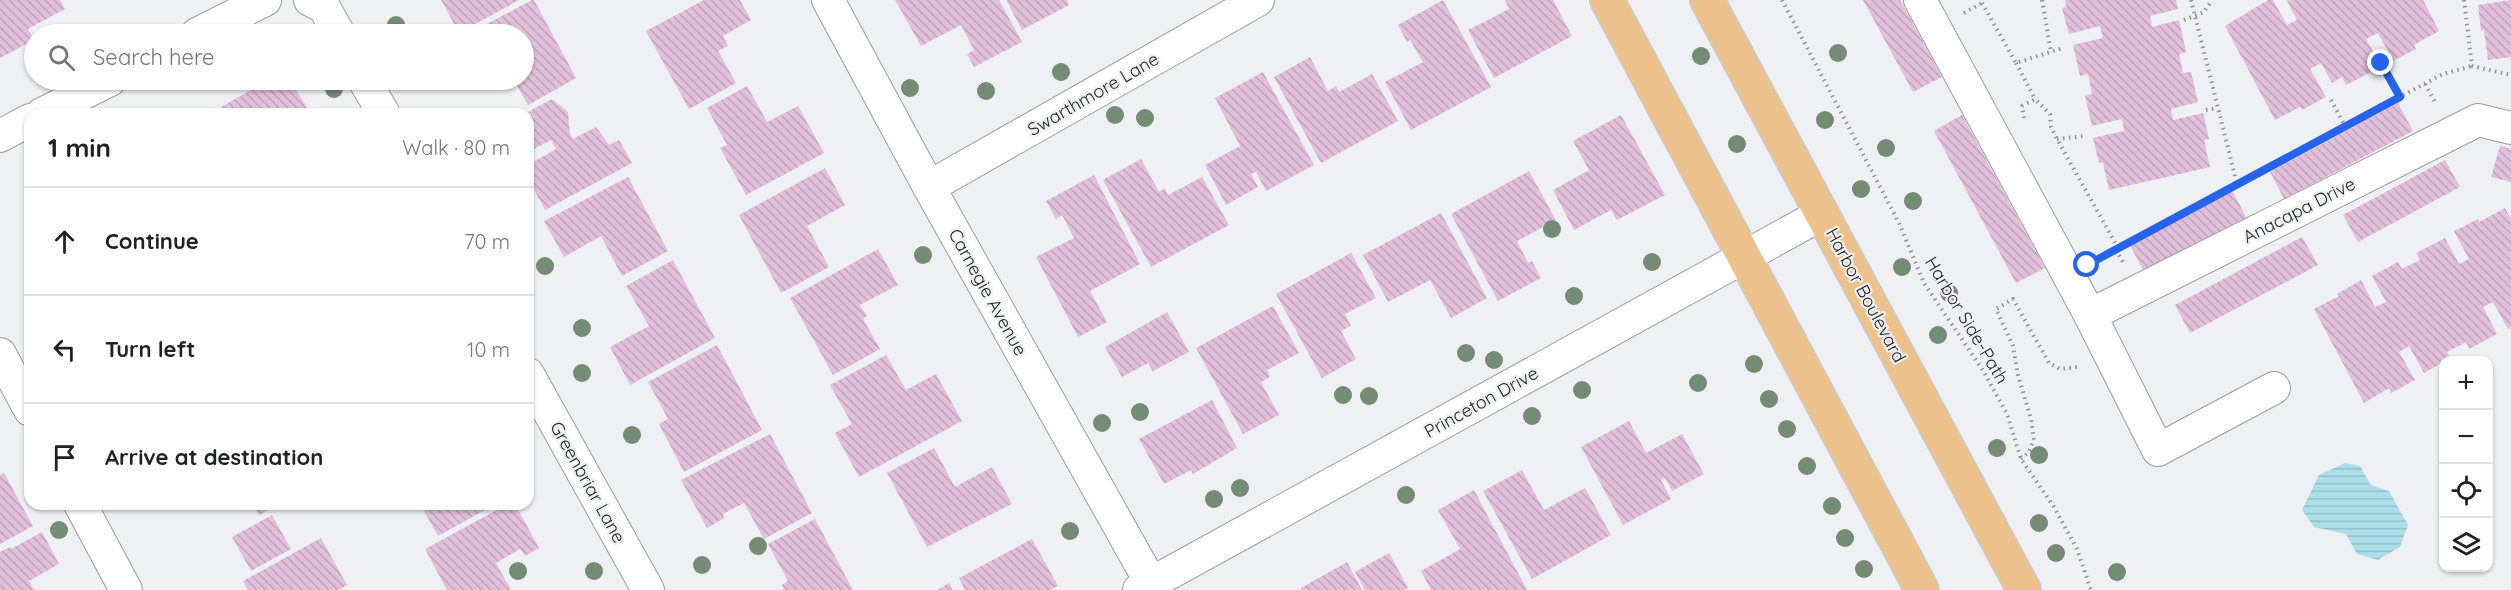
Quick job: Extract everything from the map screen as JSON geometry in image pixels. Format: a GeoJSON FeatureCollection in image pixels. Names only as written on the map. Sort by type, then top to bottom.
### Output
{"type":"FeatureCollection","features":[{"type":"Feature","properties":{"kind":"main road"},"geometry":{"type":"LineString","coordinates":[[1607,0],[1922,590]]}},
{"type":"Feature","properties":{"kind":"main road","name":"Harbor Boulevard"},"geometry":{"type":"LineString","coordinates":[[1707,0],[2024,590]]}},
{"type":"Feature","properties":{"kind":"street"},"geometry":{"type":"LineString","coordinates":[[218,24],[265,0]]}},
{"type":"Feature","properties":{"kind":"street"},"geometry":{"type":"LineString","coordinates":[[310,0],[324,7],[333,24]]}},
{"type":"Feature","properties":{"kind":"street","name":"Carnegie Avenue"},"geometry":{"type":"LineString","coordinates":[[828,0],[1144,586]]}},
{"type":"Feature","properties":{"kind":"street","name":"Swarthmore Lane"},"geometry":{"type":"LineString","coordinates":[[928,187],[1258,0]]}},
{"type":"Feature","properties":{"kind":"street"},"geometry":{"type":"LineString","coordinates":[[1920,0],[2090,315],[2158,450],[2274,388]]}},
{"type":"Feature","properties":{"kind":"street"},"geometry":{"type":"LineString","coordinates":[[54,108],[90,90]]}},
{"type":"Feature","properties":{"kind":"street"},"geometry":{"type":"LineString","coordinates":[[370,90],[380,108]]}},
{"type":"Feature","properties":{"kind":"street","name":"Anacapa Drive"},"geometry":{"type":"LineString","coordinates":[[2090,315],[2478,120],[2511,128]]}},
{"type":"Feature","properties":{"kind":"street"},"geometry":{"type":"LineString","coordinates":[[0,136],[24,123]]}},
{"type":"Feature","properties":{"kind":"street","name":"Princeton Drive"},"geometry":{"type":"LineString","coordinates":[[1144,586],[1822,214]]}},
{"type":"Feature","properties":{"kind":"street"},"geometry":{"type":"LineString","coordinates":[[0,354],[24,399]]}},
{"type":"Feature","properties":{"kind":"street","name":"Greenbriar Lane"},"geometry":{"type":"LineString","coordinates":[[534,385],[648,590]]}},
{"type":"Feature","properties":{"kind":"street"},"geometry":{"type":"LineString","coordinates":[[83,510],[126,590]]}},
{"type":"Feature","properties":{"kind":"path","name":"Harbor Side-Path"},"geometry":{"type":"LineString","coordinates":[[1782,0],[1899,223],[1924,283],[1984,372],[2007,414],[2021,459],[2054,507],[2078,549],[2091,590]]}},
{"type":"Feature","properties":{"kind":"path"},"geometry":{"type":"LineString","coordinates":[[2042,0],[2051,52]]}},
{"type":"Feature","properties":{"kind":"path"},"geometry":{"type":"LineString","coordinates":[[2191,0],[2237,184]]}},
{"type":"Feature","properties":{"kind":"path"},"geometry":{"type":"LineString","coordinates":[[2184,20],[2204,12],[2211,0]]}},
{"type":"Feature","properties":{"kind":"path"},"geometry":{"type":"LineString","coordinates":[[2464,0],[2472,66]]}},
{"type":"Feature","properties":{"kind":"path"},"geometry":{"type":"LineString","coordinates":[[1956,18],[1982,2],[2035,99],[2050,114],[2051,127],[2057,140],[2118,248]]}},
{"type":"Feature","properties":{"kind":"path"},"geometry":{"type":"LineString","coordinates":[[2016,63],[2063,48]]}},
{"type":"Feature","properties":{"kind":"path"},"geometry":{"type":"LineString","coordinates":[[2381,63],[2400,97]]}},
{"type":"Feature","properties":{"kind":"path"},"geometry":{"type":"LineString","coordinates":[[2098,259],[2443,74],[2472,66],[2511,75]]}},
{"type":"Feature","properties":{"kind":"path"},"geometry":{"type":"LineString","coordinates":[[2425,84],[2438,106]]}},
{"type":"Feature","properties":{"kind":"path"},"geometry":{"type":"LineString","coordinates":[[2025,121],[2022,106],[2035,99]]}},
{"type":"Feature","properties":{"kind":"path"},"geometry":{"type":"LineString","coordinates":[[2331,100],[2345,126]]}},
{"type":"Feature","properties":{"kind":"path"},"geometry":{"type":"LineString","coordinates":[[2206,110],[2217,108]]}},
{"type":"Feature","properties":{"kind":"path"},"geometry":{"type":"LineString","coordinates":[[2057,140],[2086,136]]}},
{"type":"Feature","properties":{"kind":"path"},"geometry":{"type":"LineString","coordinates":[[2021,459],[2029,452],[2034,440],[2031,419],[2018,375],[2013,346],[1996,309],[2013,299],[2049,363],[2060,369],[2077,367],[2107,350]]}},
{"type":"Feature","properties":{"kind":"water"},"geometry":{"type":"Polygon","coordinates":[[[2345,463],[2360,466],[2371,485],[2389,491],[2408,525],[2400,547],[2378,560],[2357,554],[2346,534],[2314,527],[2302,510],[2319,475],[2345,463]]]}},
{"type":"Feature","properties":{"kind":"building"},"geometry":{"type":"Polygon","coordinates":[[[0,0],[60,0],[65,9],[37,24],[24,24],[24,45],[0,58],[0,0]]]}},
{"type":"Feature","properties":{"kind":"building"},"geometry":{"type":"Polygon","coordinates":[[[441,0],[519,0],[475,24],[454,24],[441,0]]]}},
{"type":"Feature","properties":{"kind":"building"},"geometry":{"type":"Polygon","coordinates":[[[534,0],[576,78],[528,105],[520,90],[534,90],[534,24],[487,24],[534,0]]]}},
{"type":"Feature","properties":{"kind":"building"},"geometry":{"type":"Polygon","coordinates":[[[704,0],[740,0],[751,20],[723,36],[728,46],[718,51],[736,83],[689,109],[646,31],[704,0]]]}},
{"type":"Feature","properties":{"kind":"building"},"geometry":{"type":"Polygon","coordinates":[[[895,0],[999,0],[1022,42],[974,67],[967,54],[974,50],[961,25],[921,46],[895,0]]]}},
{"type":"Feature","properties":{"kind":"building"},"geometry":{"type":"Polygon","coordinates":[[[1006,0],[1067,0],[1069,5],[1022,30],[1006,0]]]}},
{"type":"Feature","properties":{"kind":"building"},"geometry":{"type":"Polygon","coordinates":[[[1443,0],[1491,87],[1411,130],[1385,82],[1423,62],[1410,40],[1407,42],[1398,25],[1443,0]]]}},
{"type":"Feature","properties":{"kind":"building"},"geometry":{"type":"Polygon","coordinates":[[[1505,0],[1553,0],[1572,36],[1494,78],[1468,30],[1509,9],[1505,0]]]}},
{"type":"Feature","properties":{"kind":"building"},"geometry":{"type":"Polygon","coordinates":[[[1863,0],[1900,0],[1942,77],[1913,92],[1863,0]]]}},
{"type":"Feature","properties":{"kind":"building"},"geometry":{"type":"Polygon","coordinates":[[[2065,0],[2176,0],[2178,9],[2150,16],[2152,27],[2179,20],[2186,52],[2179,54],[2183,73],[2191,72],[2198,102],[2171,109],[2173,120],[2203,113],[2209,139],[2204,140],[2210,167],[2109,190],[2103,163],[2099,163],[2093,138],[2124,131],[2122,119],[2092,126],[2085,96],[2092,94],[2088,74],[2080,76],[2073,45],[2103,38],[2100,26],[2069,34],[2062,8],[2066,7],[2065,0]]]}},
{"type":"Feature","properties":{"kind":"building"},"geometry":{"type":"Polygon","coordinates":[[[2268,0],[2273,0],[2287,25],[2297,20],[2287,1],[2289,0],[2423,0],[2439,31],[2414,45],[2416,49],[2393,61],[2378,33],[2366,39],[2377,59],[2367,64],[2371,72],[2346,85],[2342,77],[2332,83],[2321,63],[2310,69],[2326,97],[2302,110],[2300,107],[2275,120],[2225,26],[2268,0]]]}},
{"type":"Feature","properties":{"kind":"building"},"geometry":{"type":"Polygon","coordinates":[[[2511,0],[2511,57],[2488,60],[2478,5],[2511,0]]]}},
{"type":"Feature","properties":{"kind":"building"},"geometry":{"type":"Polygon","coordinates":[[[1310,57],[1328,91],[1336,86],[1339,92],[1372,74],[1398,121],[1321,163],[1274,77],[1310,57]]]}},
{"type":"Feature","properties":{"kind":"building"},"geometry":{"type":"Polygon","coordinates":[[[1263,72],[1314,165],[1266,191],[1256,172],[1251,174],[1258,187],[1226,205],[1205,165],[1240,146],[1215,98],[1263,72]]]}},
{"type":"Feature","properties":{"kind":"building"},"geometry":{"type":"Polygon","coordinates":[[[747,86],[767,122],[798,106],[824,153],[746,195],[720,148],[727,145],[707,108],[747,86]]]}},
{"type":"Feature","properties":{"kind":"building"},"geometry":{"type":"Polygon","coordinates":[[[251,90],[296,90],[307,108],[219,108],[251,90]]]}},
{"type":"Feature","properties":{"kind":"building"},"geometry":{"type":"Polygon","coordinates":[[[552,99],[568,112],[570,134],[573,139],[596,127],[609,145],[619,140],[632,163],[545,210],[534,189],[534,162],[556,149],[551,140],[534,149],[534,109],[552,99]]]}},
{"type":"Feature","properties":{"kind":"building"},"geometry":{"type":"Polygon","coordinates":[[[2398,103],[2413,131],[2284,199],[2270,172],[2398,103]]]}},
{"type":"Feature","properties":{"kind":"building"},"geometry":{"type":"Polygon","coordinates":[[[1621,115],[1665,195],[1617,220],[1611,210],[1574,230],[1553,190],[1589,170],[1573,141],[1621,115]]]}},
{"type":"Feature","properties":{"kind":"building"},"geometry":{"type":"Polygon","coordinates":[[[1962,115],[2045,268],[2016,283],[1934,131],[1962,115]]]}},
{"type":"Feature","properties":{"kind":"building"},"geometry":{"type":"Polygon","coordinates":[[[2500,146],[2511,149],[2511,182],[2491,177],[2500,146]]]}},
{"type":"Feature","properties":{"kind":"building"},"geometry":{"type":"Polygon","coordinates":[[[1141,159],[1159,192],[1165,188],[1168,195],[1202,177],[1229,225],[1151,267],[1103,180],[1141,159]]]}},
{"type":"Feature","properties":{"kind":"building"},"geometry":{"type":"Polygon","coordinates":[[[2445,160],[2460,187],[2358,242],[2343,215],[2445,160]]]}},
{"type":"Feature","properties":{"kind":"building"},"geometry":{"type":"Polygon","coordinates":[[[825,168],[845,205],[807,226],[829,267],[781,293],[739,215],[825,168]]]}},
{"type":"Feature","properties":{"kind":"building"},"geometry":{"type":"Polygon","coordinates":[[[1529,171],[1556,220],[1517,241],[1528,263],[1532,261],[1541,278],[1498,301],[1451,214],[1529,171]]]}},
{"type":"Feature","properties":{"kind":"building"},"geometry":{"type":"Polygon","coordinates":[[[1094,175],[1140,264],[1090,291],[1107,322],[1078,337],[1036,257],[1074,238],[1062,215],[1056,219],[1046,201],[1094,175]]]}},
{"type":"Feature","properties":{"kind":"building"},"geometry":{"type":"Polygon","coordinates":[[[628,177],[668,251],[622,276],[601,236],[564,257],[544,221],[628,177]]]}},
{"type":"Feature","properties":{"kind":"building"},"geometry":{"type":"Polygon","coordinates":[[[2232,190],[2247,219],[2145,274],[2130,245],[2232,190]]]}},
{"type":"Feature","properties":{"kind":"building"},"geometry":{"type":"Polygon","coordinates":[[[2505,208],[2511,219],[2511,328],[2508,329],[2493,302],[2483,307],[2497,334],[2469,349],[2466,342],[2447,352],[2450,356],[2439,356],[2439,365],[2424,373],[2409,346],[2399,352],[2415,380],[2391,393],[2389,388],[2364,403],[2314,309],[2339,296],[2337,294],[2361,280],[2375,307],[2386,302],[2372,276],[2398,262],[2402,269],[2420,260],[2416,253],[2445,238],[2459,264],[2469,259],[2454,231],[2478,219],[2479,222],[2505,208]]]}},
{"type":"Feature","properties":{"kind":"building"},"geometry":{"type":"Polygon","coordinates":[[[1441,213],[1487,298],[1451,318],[1430,280],[1388,302],[1363,255],[1441,213]]]}},
{"type":"Feature","properties":{"kind":"building"},"geometry":{"type":"Polygon","coordinates":[[[2302,237],[2318,265],[2190,333],[2175,305],[2302,237]]]}},
{"type":"Feature","properties":{"kind":"building"},"geometry":{"type":"Polygon","coordinates":[[[878,249],[898,285],[860,305],[867,316],[863,319],[880,349],[833,375],[790,298],[878,249]]]}},
{"type":"Feature","properties":{"kind":"building"},"geometry":{"type":"Polygon","coordinates":[[[1351,253],[1376,298],[1345,314],[1351,326],[1341,331],[1356,359],[1322,378],[1276,294],[1351,253]]]}},
{"type":"Feature","properties":{"kind":"building"},"geometry":{"type":"Polygon","coordinates":[[[673,260],[715,338],[630,385],[610,347],[649,326],[626,286],[673,260]]]}},
{"type":"Feature","properties":{"kind":"building"},"geometry":{"type":"Polygon","coordinates":[[[1273,306],[1299,353],[1267,370],[1270,377],[1261,382],[1279,415],[1243,434],[1196,348],[1273,306]]]}},
{"type":"Feature","properties":{"kind":"building"},"geometry":{"type":"Polygon","coordinates":[[[1167,312],[1189,352],[1153,371],[1148,363],[1122,377],[1105,347],[1167,312]]]}},
{"type":"Feature","properties":{"kind":"building"},"geometry":{"type":"Polygon","coordinates":[[[717,345],[762,430],[684,472],[659,424],[668,419],[648,382],[717,345]]]}},
{"type":"Feature","properties":{"kind":"building"},"geometry":{"type":"Polygon","coordinates":[[[886,355],[906,390],[936,374],[962,421],[859,477],[835,433],[852,424],[830,385],[886,355]]]}},
{"type":"Feature","properties":{"kind":"building"},"geometry":{"type":"Polygon","coordinates":[[[1212,400],[1237,448],[1193,474],[1191,470],[1164,484],[1139,439],[1212,400]]]}},
{"type":"Feature","properties":{"kind":"building"},"geometry":{"type":"Polygon","coordinates":[[[1629,421],[1646,453],[1682,434],[1704,474],[1672,491],[1665,478],[1661,480],[1671,499],[1623,525],[1581,447],[1629,421]]]}},
{"type":"Feature","properties":{"kind":"building"},"geometry":{"type":"Polygon","coordinates":[[[770,434],[812,513],[764,539],[744,503],[723,514],[724,518],[707,528],[681,480],[770,434]]]}},
{"type":"Feature","properties":{"kind":"building"},"geometry":{"type":"Polygon","coordinates":[[[934,448],[955,487],[992,467],[1012,504],[927,547],[887,473],[934,448]]]}},
{"type":"Feature","properties":{"kind":"building"},"geometry":{"type":"Polygon","coordinates":[[[1522,470],[1544,510],[1585,488],[1611,535],[1532,579],[1483,491],[1522,470]]]}},
{"type":"Feature","properties":{"kind":"building"},"geometry":{"type":"Polygon","coordinates":[[[4,473],[33,526],[0,544],[0,475],[4,473]]]}},
{"type":"Feature","properties":{"kind":"building"},"geometry":{"type":"Polygon","coordinates":[[[1474,490],[1527,590],[1431,590],[1421,571],[1460,549],[1438,510],[1474,490]]]}},
{"type":"Feature","properties":{"kind":"building"},"geometry":{"type":"Polygon","coordinates":[[[256,510],[269,510],[259,515],[256,510]]]}},
{"type":"Feature","properties":{"kind":"building"},"geometry":{"type":"Polygon","coordinates":[[[423,510],[485,510],[438,536],[423,510]]]}},
{"type":"Feature","properties":{"kind":"building"},"geometry":{"type":"Polygon","coordinates":[[[497,510],[518,510],[539,548],[525,556],[520,549],[496,563],[511,590],[447,590],[425,549],[497,510]]]}},
{"type":"Feature","properties":{"kind":"building"},"geometry":{"type":"Polygon","coordinates":[[[272,515],[291,549],[251,571],[232,537],[272,515]]]}},
{"type":"Feature","properties":{"kind":"building"},"geometry":{"type":"Polygon","coordinates":[[[815,519],[853,590],[784,590],[782,585],[788,581],[768,544],[815,519]]]}},
{"type":"Feature","properties":{"kind":"building"},"geometry":{"type":"Polygon","coordinates":[[[42,532],[59,564],[29,581],[34,590],[0,590],[0,552],[10,547],[11,549],[42,532]]]}},
{"type":"Feature","properties":{"kind":"building"},"geometry":{"type":"Polygon","coordinates":[[[321,538],[347,585],[338,590],[248,590],[243,581],[321,538]]]}},
{"type":"Feature","properties":{"kind":"building"},"geometry":{"type":"Polygon","coordinates":[[[1032,539],[1058,586],[1050,590],[965,590],[959,578],[1032,539]]]}},
{"type":"Feature","properties":{"kind":"building"},"geometry":{"type":"Polygon","coordinates":[[[1389,553],[1408,588],[1365,590],[1355,572],[1389,553]]]}},
{"type":"Feature","properties":{"kind":"building"},"geometry":{"type":"Polygon","coordinates":[[[1347,562],[1362,590],[1301,590],[1301,588],[1347,562]]]}},
{"type":"Feature","properties":{"kind":"building"},"geometry":{"type":"Polygon","coordinates":[[[949,583],[953,590],[937,590],[949,583]]]}},
{"type":"Feature","properties":{"kind":"route"},"geometry":{"type":"LineString","coordinates":[[2087,265],[2400,97],[2381,63]]}}]}
